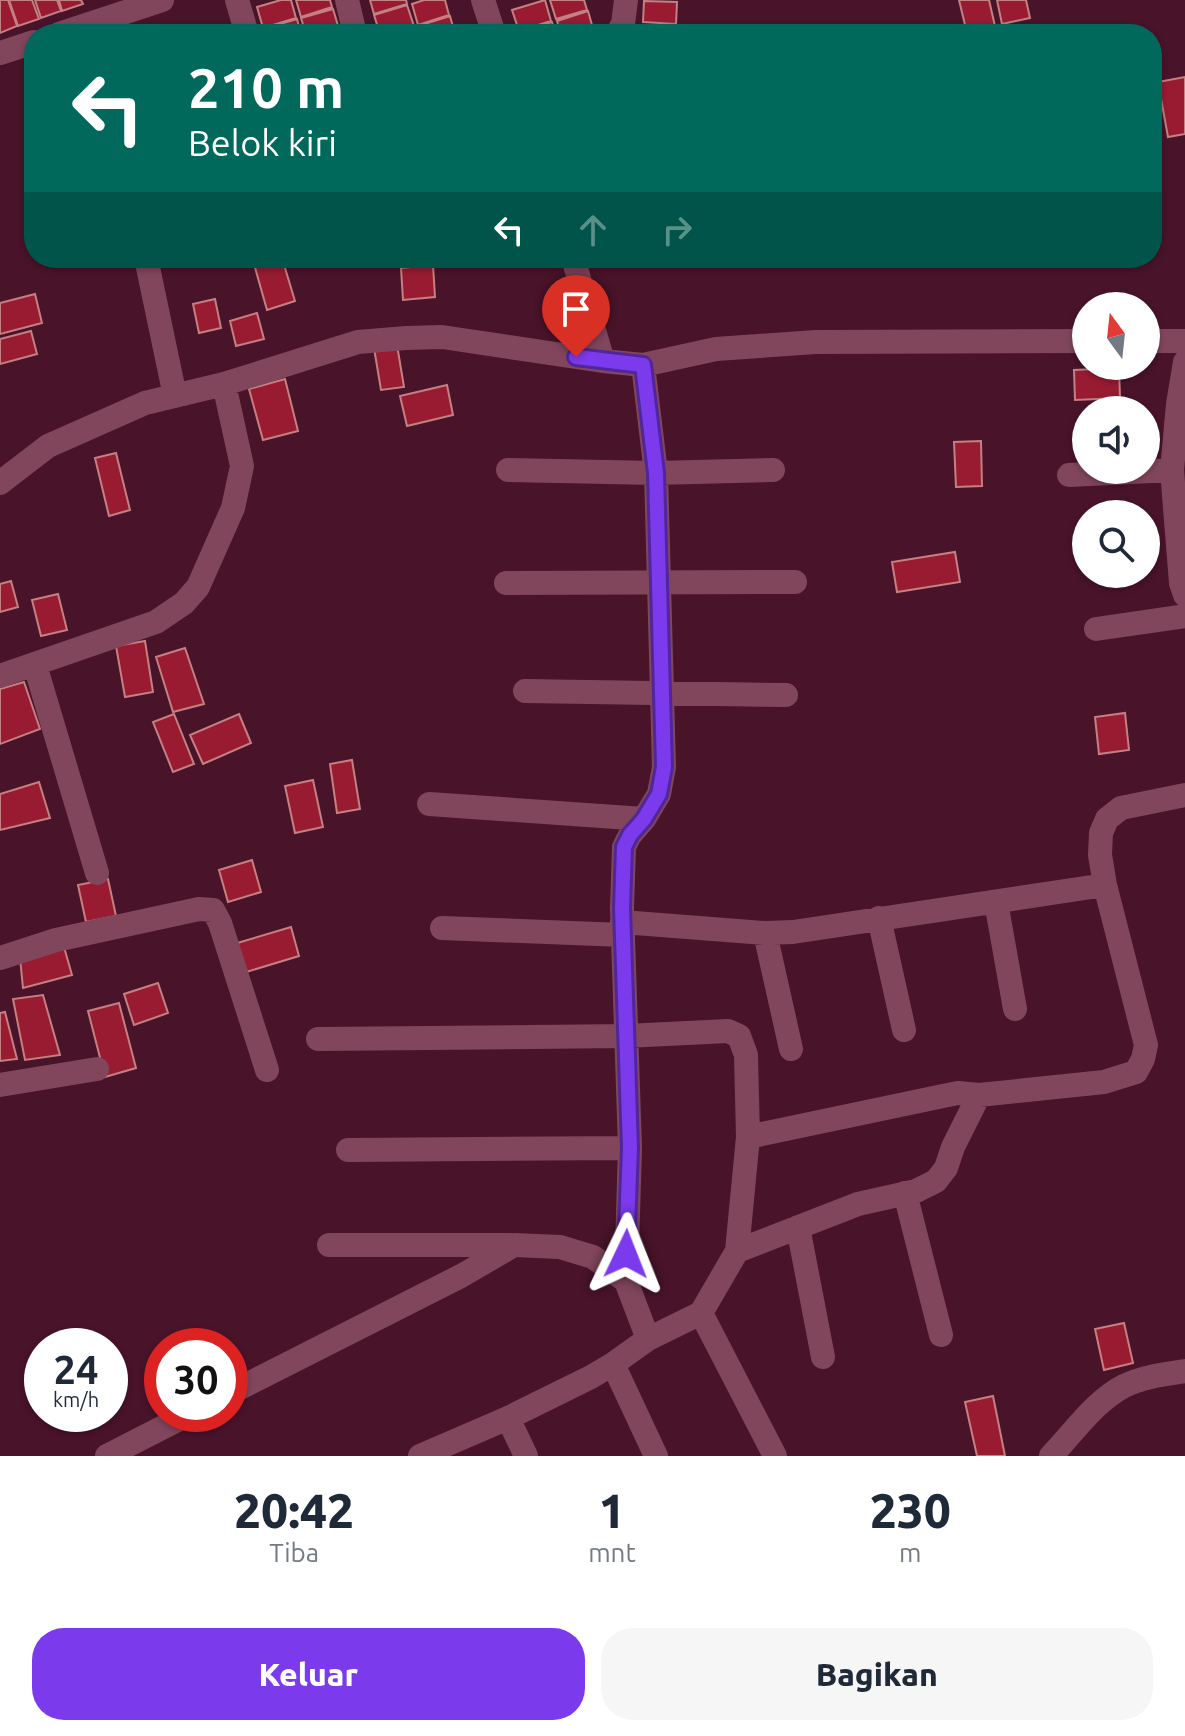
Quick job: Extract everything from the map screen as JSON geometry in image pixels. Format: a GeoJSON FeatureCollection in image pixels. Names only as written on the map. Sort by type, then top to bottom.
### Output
{"type":"FeatureCollection","features":[{"type":"Feature","properties":{"kind":"street"},"geometry":{"type":"LineString","coordinates":[[89,24],[162,0]]}},
{"type":"Feature","properties":{"kind":"street"},"geometry":{"type":"LineString","coordinates":[[237,0],[244,24]]}},
{"type":"Feature","properties":{"kind":"street"},"geometry":{"type":"LineString","coordinates":[[347,0],[353,24]]}},
{"type":"Feature","properties":{"kind":"street"},"geometry":{"type":"LineString","coordinates":[[483,0],[491,24]]}},
{"type":"Feature","properties":{"kind":"street"},"geometry":{"type":"LineString","coordinates":[[623,24],[626,0]]}},
{"type":"Feature","properties":{"kind":"street"},"geometry":{"type":"LineString","coordinates":[[0,53],[24,45]]}},
{"type":"Feature","properties":{"kind":"street"},"geometry":{"type":"LineString","coordinates":[[148,268],[175,396]]}},
{"type":"Feature","properties":{"kind":"street"},"geometry":{"type":"LineString","coordinates":[[576,268],[603,361]]}},
{"type":"Feature","properties":{"kind":"street"},"geometry":{"type":"LineString","coordinates":[[0,483],[48,446],[145,403],[224,384],[358,342],[442,337],[643,365],[716,349],[816,342],[1072,341]]}},
{"type":"Feature","properties":{"kind":"street"},"geometry":{"type":"LineString","coordinates":[[1160,341],[1185,341]]}},
{"type":"Feature","properties":{"kind":"street"},"geometry":{"type":"LineString","coordinates":[[1096,629],[1185,598],[1181,583],[1172,470],[1185,362]]}},
{"type":"Feature","properties":{"kind":"street"},"geometry":{"type":"LineString","coordinates":[[643,365],[656,473],[664,767],[659,794],[624,847],[623,929],[630,1148],[626,1281],[648,1339]]}},
{"type":"Feature","properties":{"kind":"street"},"geometry":{"type":"LineString","coordinates":[[0,676],[156,622],[184,603],[198,587],[233,508],[242,466],[224,384]]}},
{"type":"Feature","properties":{"kind":"street"},"geometry":{"type":"LineString","coordinates":[[508,470],[656,473],[773,470]]}},
{"type":"Feature","properties":{"kind":"street"},"geometry":{"type":"LineString","coordinates":[[1069,475],[1172,470]]}},
{"type":"Feature","properties":{"kind":"street"},"geometry":{"type":"LineString","coordinates":[[506,583],[795,582]]}},
{"type":"Feature","properties":{"kind":"street"},"geometry":{"type":"LineString","coordinates":[[35,665],[97,873]]}},
{"type":"Feature","properties":{"kind":"street"},"geometry":{"type":"LineString","coordinates":[[525,691],[786,695]]}},
{"type":"Feature","properties":{"kind":"street"},"geometry":{"type":"LineString","coordinates":[[748,1137],[958,1093],[979,1095],[1104,1082],[1136,1072],[1146,1045],[1105,885],[1100,855],[1101,833],[1107,819],[1121,808],[1185,795]]}},
{"type":"Feature","properties":{"kind":"street"},"geometry":{"type":"LineString","coordinates":[[429,804],[644,819]]}},
{"type":"Feature","properties":{"kind":"street"},"geometry":{"type":"LineString","coordinates":[[442,928],[793,932],[1105,885]]}},
{"type":"Feature","properties":{"kind":"street"},"geometry":{"type":"LineString","coordinates":[[996,902],[1015,1009]]}},
{"type":"Feature","properties":{"kind":"street"},"geometry":{"type":"LineString","coordinates":[[0,958],[56,940],[199,909],[213,910],[220,923],[267,1070]]}},
{"type":"Feature","properties":{"kind":"street"},"geometry":{"type":"LineString","coordinates":[[879,918],[904,1030]]}},
{"type":"Feature","properties":{"kind":"street"},"geometry":{"type":"LineString","coordinates":[[765,933],[791,1049]]}},
{"type":"Feature","properties":{"kind":"street"},"geometry":{"type":"LineString","coordinates":[[318,1039],[626,1036],[728,1031],[739,1036],[746,1055],[748,1137],[737,1251],[701,1313],[648,1339],[613,1364],[508,1418],[420,1456]]}},
{"type":"Feature","properties":{"kind":"street"},"geometry":{"type":"LineString","coordinates":[[0,1085],[97,1069]]}},
{"type":"Feature","properties":{"kind":"street"},"geometry":{"type":"LineString","coordinates":[[737,1251],[858,1204],[931,1185],[946,1168],[979,1095]]}},
{"type":"Feature","properties":{"kind":"street"},"geometry":{"type":"LineString","coordinates":[[348,1150],[630,1148]]}},
{"type":"Feature","properties":{"kind":"street"},"geometry":{"type":"LineString","coordinates":[[905,1193],[941,1335]]}},
{"type":"Feature","properties":{"kind":"street"},"geometry":{"type":"LineString","coordinates":[[798,1227],[823,1357]]}},
{"type":"Feature","properties":{"kind":"street"},"geometry":{"type":"LineString","coordinates":[[329,1245],[560,1247],[593,1257],[626,1281]]}},
{"type":"Feature","properties":{"kind":"street"},"geometry":{"type":"LineString","coordinates":[[248,1384],[461,1276],[514,1245]]}},
{"type":"Feature","properties":{"kind":"street"},"geometry":{"type":"LineString","coordinates":[[701,1313],[775,1456]]}},
{"type":"Feature","properties":{"kind":"street"},"geometry":{"type":"LineString","coordinates":[[613,1364],[656,1456]]}},
{"type":"Feature","properties":{"kind":"street"},"geometry":{"type":"LineString","coordinates":[[1051,1456],[1107,1397],[1123,1386],[1144,1378],[1185,1371]]}},
{"type":"Feature","properties":{"kind":"street"},"geometry":{"type":"LineString","coordinates":[[508,1418],[526,1456]]}},
{"type":"Feature","properties":{"kind":"street"},"geometry":{"type":"LineString","coordinates":[[107,1456],[154,1432]]}},
{"type":"Feature","properties":{"kind":"building"},"geometry":{"type":"Polygon","coordinates":[[[0,0],[8,0],[17,26],[0,33],[0,0]]]}},
{"type":"Feature","properties":{"kind":"building"},"geometry":{"type":"Polygon","coordinates":[[[9,0],[32,0],[39,19],[18,26],[9,0]]]}},
{"type":"Feature","properties":{"kind":"building"},"geometry":{"type":"Polygon","coordinates":[[[35,0],[57,0],[61,11],[41,18],[35,0]]]}},
{"type":"Feature","properties":{"kind":"building"},"geometry":{"type":"Polygon","coordinates":[[[59,0],[81,0],[83,4],[62,11],[59,0]]]}},
{"type":"Feature","properties":{"kind":"building"},"geometry":{"type":"Polygon","coordinates":[[[291,0],[296,18],[276,24],[262,24],[257,7],[291,0]]]}},
{"type":"Feature","properties":{"kind":"building"},"geometry":{"type":"Polygon","coordinates":[[[296,0],[330,0],[332,7],[301,17],[296,0]]]}},
{"type":"Feature","properties":{"kind":"building"},"geometry":{"type":"Polygon","coordinates":[[[370,0],[406,0],[407,4],[374,14],[370,0]]]}},
{"type":"Feature","properties":{"kind":"building"},"geometry":{"type":"Polygon","coordinates":[[[424,0],[445,0],[449,15],[418,24],[412,4],[424,0]]]}},
{"type":"Feature","properties":{"kind":"building"},"geometry":{"type":"Polygon","coordinates":[[[545,0],[551,21],[517,24],[512,10],[545,0]]]}},
{"type":"Feature","properties":{"kind":"building"},"geometry":{"type":"Polygon","coordinates":[[[550,0],[584,0],[587,10],[556,19],[550,0]]]}},
{"type":"Feature","properties":{"kind":"building"},"geometry":{"type":"Polygon","coordinates":[[[959,0],[989,0],[995,24],[965,24],[959,0]]]}},
{"type":"Feature","properties":{"kind":"building"},"geometry":{"type":"Polygon","coordinates":[[[997,0],[1026,0],[1030,18],[1002,24],[997,0]]]}},
{"type":"Feature","properties":{"kind":"building"},"geometry":{"type":"Polygon","coordinates":[[[644,1],[677,2],[676,24],[643,22],[644,1]]]}},
{"type":"Feature","properties":{"kind":"building"},"geometry":{"type":"Polygon","coordinates":[[[407,5],[413,24],[377,24],[374,15],[407,5]]]}},
{"type":"Feature","properties":{"kind":"building"},"geometry":{"type":"Polygon","coordinates":[[[333,9],[338,24],[303,24],[301,18],[333,9]]]}},
{"type":"Feature","properties":{"kind":"building"},"geometry":{"type":"Polygon","coordinates":[[[588,11],[592,24],[558,24],[557,21],[588,11]]]}},
{"type":"Feature","properties":{"kind":"building"},"geometry":{"type":"Polygon","coordinates":[[[450,16],[452,24],[424,24],[450,16]]]}},
{"type":"Feature","properties":{"kind":"building"},"geometry":{"type":"Polygon","coordinates":[[[297,19],[298,24],[280,24],[297,19]]]}},
{"type":"Feature","properties":{"kind":"building"},"geometry":{"type":"Polygon","coordinates":[[[1185,77],[1185,134],[1168,137],[1162,104],[1162,81],[1185,77]]]}},
{"type":"Feature","properties":{"kind":"building"},"geometry":{"type":"Polygon","coordinates":[[[255,268],[285,268],[295,301],[267,310],[255,268]]]}},
{"type":"Feature","properties":{"kind":"building"},"geometry":{"type":"Polygon","coordinates":[[[401,268],[433,268],[435,297],[403,300],[401,268]]]}},
{"type":"Feature","properties":{"kind":"building"},"geometry":{"type":"Polygon","coordinates":[[[35,294],[42,323],[0,334],[0,303],[35,294]]]}},
{"type":"Feature","properties":{"kind":"building"},"geometry":{"type":"Polygon","coordinates":[[[215,299],[221,328],[199,333],[193,304],[215,299]]]}},
{"type":"Feature","properties":{"kind":"building"},"geometry":{"type":"Polygon","coordinates":[[[257,313],[264,339],[236,346],[230,321],[257,313]]]}},
{"type":"Feature","properties":{"kind":"building"},"geometry":{"type":"Polygon","coordinates":[[[31,331],[37,354],[0,364],[0,339],[31,331]]]}},
{"type":"Feature","properties":{"kind":"building"},"geometry":{"type":"Polygon","coordinates":[[[397,345],[404,387],[381,390],[374,348],[397,345]]]}},
{"type":"Feature","properties":{"kind":"building"},"geometry":{"type":"Polygon","coordinates":[[[285,379],[298,431],[263,440],[249,389],[285,379]]]}},
{"type":"Feature","properties":{"kind":"building"},"geometry":{"type":"Polygon","coordinates":[[[1074,380],[1119,380],[1120,396],[1075,396],[1074,380]]]}},
{"type":"Feature","properties":{"kind":"building"},"geometry":{"type":"Polygon","coordinates":[[[447,385],[453,415],[407,426],[400,396],[447,385]]]}},
{"type":"Feature","properties":{"kind":"building"},"geometry":{"type":"Polygon","coordinates":[[[981,441],[982,486],[956,487],[954,442],[981,441]]]}},
{"type":"Feature","properties":{"kind":"building"},"geometry":{"type":"Polygon","coordinates":[[[116,453],[130,510],[109,516],[95,458],[116,453]]]}},
{"type":"Feature","properties":{"kind":"building"},"geometry":{"type":"Polygon","coordinates":[[[955,552],[960,582],[897,592],[892,562],[955,552]]]}},
{"type":"Feature","properties":{"kind":"building"},"geometry":{"type":"Polygon","coordinates":[[[11,581],[18,607],[0,612],[0,584],[11,581]]]}},
{"type":"Feature","properties":{"kind":"building"},"geometry":{"type":"Polygon","coordinates":[[[58,594],[67,630],[41,636],[32,600],[58,594]]]}},
{"type":"Feature","properties":{"kind":"building"},"geometry":{"type":"Polygon","coordinates":[[[145,641],[153,692],[125,697],[116,646],[145,641]]]}},
{"type":"Feature","properties":{"kind":"building"},"geometry":{"type":"Polygon","coordinates":[[[185,648],[204,704],[173,712],[156,657],[185,648]]]}},
{"type":"Feature","properties":{"kind":"building"},"geometry":{"type":"Polygon","coordinates":[[[24,682],[40,729],[0,744],[0,689],[24,682]]]}},
{"type":"Feature","properties":{"kind":"building"},"geometry":{"type":"Polygon","coordinates":[[[1125,713],[1129,750],[1099,754],[1095,717],[1125,713]]]}},
{"type":"Feature","properties":{"kind":"building"},"geometry":{"type":"Polygon","coordinates":[[[174,714],[194,764],[173,772],[153,722],[174,714]]]}},
{"type":"Feature","properties":{"kind":"building"},"geometry":{"type":"Polygon","coordinates":[[[239,714],[251,743],[203,764],[190,735],[239,714]]]}},
{"type":"Feature","properties":{"kind":"building"},"geometry":{"type":"Polygon","coordinates":[[[352,760],[360,809],[337,813],[330,764],[352,760]]]}},
{"type":"Feature","properties":{"kind":"building"},"geometry":{"type":"Polygon","coordinates":[[[313,780],[323,827],[295,833],[285,786],[313,780]]]}},
{"type":"Feature","properties":{"kind":"building"},"geometry":{"type":"Polygon","coordinates":[[[39,782],[50,818],[0,830],[0,794],[39,782]]]}},
{"type":"Feature","properties":{"kind":"building"},"geometry":{"type":"Polygon","coordinates":[[[252,860],[261,892],[228,902],[219,870],[252,860]]]}},
{"type":"Feature","properties":{"kind":"building"},"geometry":{"type":"Polygon","coordinates":[[[108,879],[116,916],[86,922],[78,885],[108,879]]]}},
{"type":"Feature","properties":{"kind":"building"},"geometry":{"type":"Polygon","coordinates":[[[291,927],[299,956],[243,973],[234,944],[291,927]]]}},
{"type":"Feature","properties":{"kind":"building"},"geometry":{"type":"Polygon","coordinates":[[[64,947],[72,975],[23,988],[20,958],[64,947]]]}},
{"type":"Feature","properties":{"kind":"building"},"geometry":{"type":"Polygon","coordinates":[[[158,983],[168,1013],[134,1025],[124,994],[158,983]]]}},
{"type":"Feature","properties":{"kind":"building"},"geometry":{"type":"Polygon","coordinates":[[[43,995],[60,1055],[25,1060],[13,999],[43,995]]]}},
{"type":"Feature","properties":{"kind":"building"},"geometry":{"type":"Polygon","coordinates":[[[119,1003],[136,1068],[105,1077],[88,1011],[119,1003]]]}},
{"type":"Feature","properties":{"kind":"building"},"geometry":{"type":"Polygon","coordinates":[[[5,1012],[17,1059],[0,1061],[0,1013],[5,1012]]]}},
{"type":"Feature","properties":{"kind":"building"},"geometry":{"type":"Polygon","coordinates":[[[1124,1323],[1133,1363],[1104,1370],[1095,1329],[1124,1323]]]}},
{"type":"Feature","properties":{"kind":"building"},"geometry":{"type":"Polygon","coordinates":[[[993,1396],[1005,1456],[977,1456],[965,1402],[993,1396]]]}},
{"type":"Feature","properties":{"kind":"route"},"geometry":{"type":"LineString","coordinates":[[576,357],[643,365],[656,473],[664,767],[659,794],[624,847],[622,908],[630,1148],[626,1254]]}}]}
